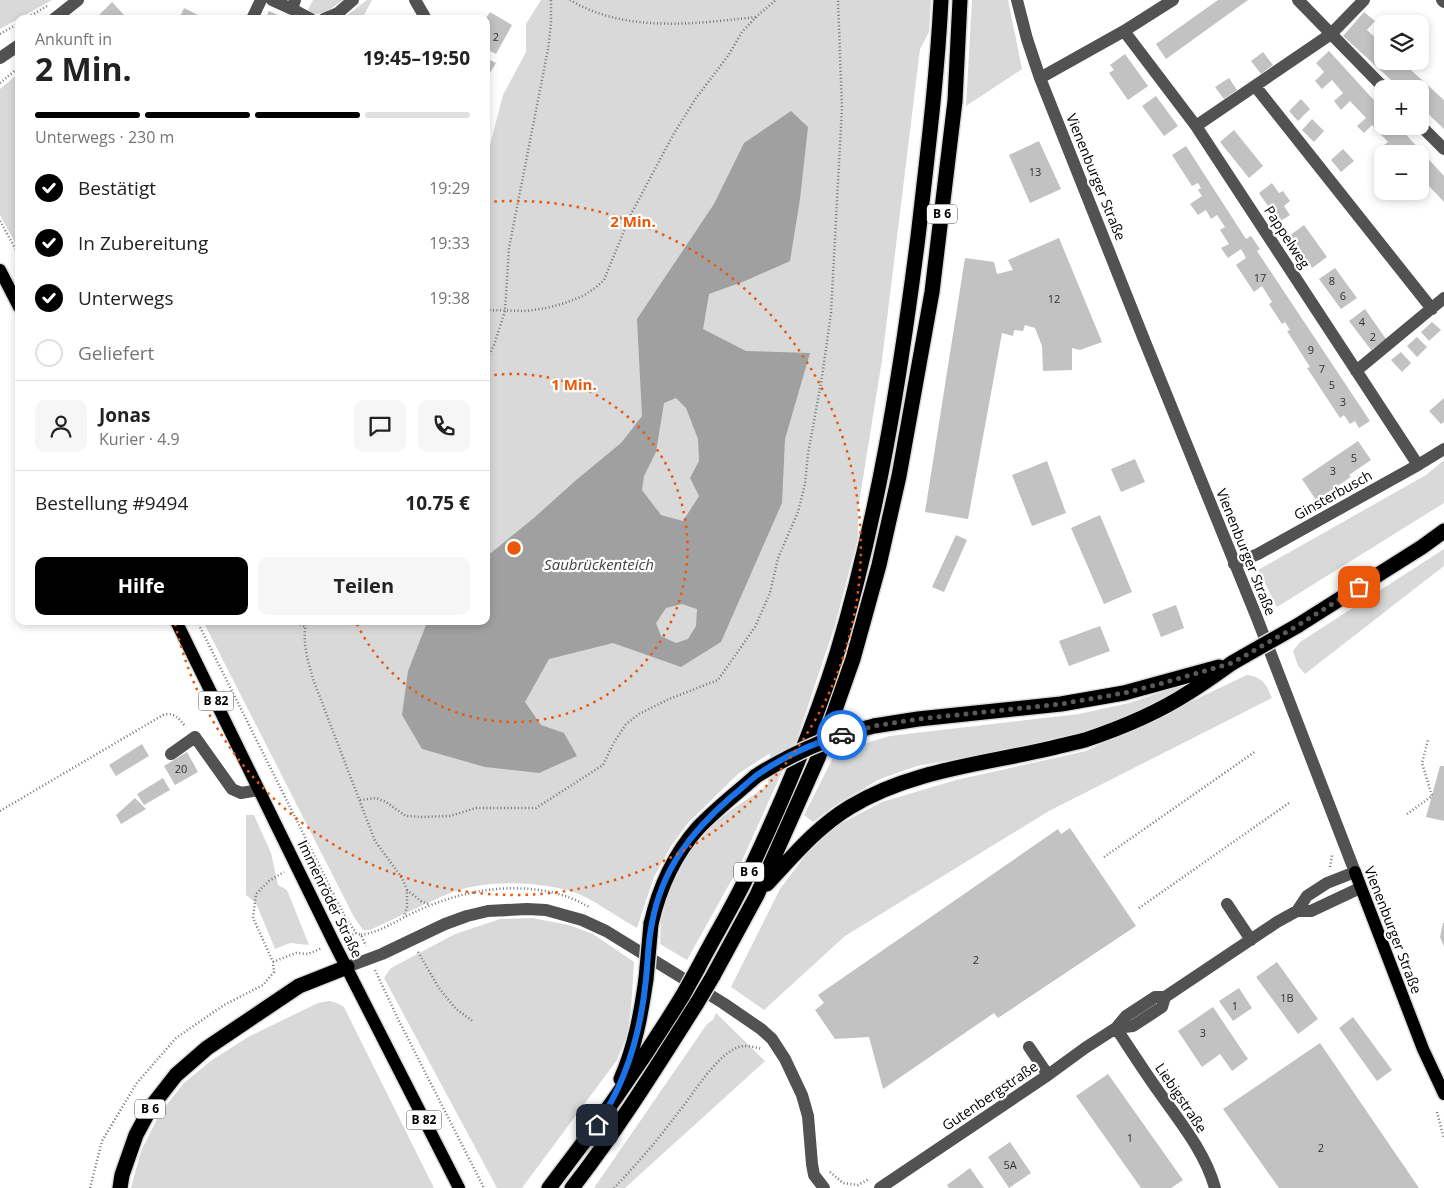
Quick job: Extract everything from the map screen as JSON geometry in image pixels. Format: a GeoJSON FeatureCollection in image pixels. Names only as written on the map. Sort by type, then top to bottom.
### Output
{"type":"FeatureCollection","features":[{"type":"Feature","properties":{"kind":"highway","name":"B 6"},"geometry":{"type":"LineString","coordinates":[[549,1188],[608,1110],[653,1043],[698,968],[750,871],[793,773],[836,654],[864,554],[882,474],[912,286],[933,113],[941,0]]}},
{"type":"Feature","properties":{"kind":"highway","name":"B 6"},"geometry":{"type":"LineString","coordinates":[[572,1188],[598,1155],[629,1110],[697,1003],[757,895],[818,758],[853,659],[879,565],[902,459],[932,292],[955,102],[960,0]]}},
{"type":"Feature","properties":{"kind":"highway"},"geometry":{"type":"LineString","coordinates":[[757,895],[805,842],[850,807],[892,786],[942,770],[1018,756],[1084,740],[1135,721],[1188,694],[1232,663],[1297,626],[1444,531]]}},
{"type":"Feature","properties":{"kind":"highway"},"geometry":{"type":"LineString","coordinates":[[608,1110],[635,1044],[646,979],[651,924],[662,888],[683,847],[698,828],[756,776],[819,742],[874,726],[918,719],[1061,704],[1124,693],[1232,663]]}},
{"type":"Feature","properties":{"kind":"highway","name":"B 6"},"geometry":{"type":"LineString","coordinates":[[120,1188],[122,1175],[136,1135],[151,1107],[176,1075],[207,1048],[299,986],[349,971]]}},
{"type":"Feature","properties":{"kind":"main road"},"geometry":{"type":"LineString","coordinates":[[0,270],[15,298]]}},
{"type":"Feature","properties":{"kind":"main road","name":"Immenröder Straße"},"geometry":{"type":"LineString","coordinates":[[178,625],[296,866],[459,1188]]}},
{"type":"Feature","properties":{"kind":"main road","name":"Vienenburger Straße"},"geometry":{"type":"LineString","coordinates":[[1355,872],[1423,1049],[1444,1094]]}},
{"type":"Feature","properties":{"kind":"street"},"geometry":{"type":"LineString","coordinates":[[59,15],[78,0]]}},
{"type":"Feature","properties":{"kind":"street"},"geometry":{"type":"LineString","coordinates":[[254,15],[261,0]]}},
{"type":"Feature","properties":{"kind":"street"},"geometry":{"type":"LineString","coordinates":[[272,0],[294,4],[306,15]]}},
{"type":"Feature","properties":{"kind":"street"},"geometry":{"type":"LineString","coordinates":[[333,15],[353,0]]}},
{"type":"Feature","properties":{"kind":"street"},"geometry":{"type":"LineString","coordinates":[[415,0],[424,15]]}},
{"type":"Feature","properties":{"kind":"street","name":"Vienenburger Straße"},"geometry":{"type":"LineString","coordinates":[[1017,0],[1040,78],[1195,481],[1234,564],[1271,654],[1355,872]]}},
{"type":"Feature","properties":{"kind":"street"},"geometry":{"type":"LineString","coordinates":[[1040,78],[1173,0]]}},
{"type":"Feature","properties":{"kind":"street"},"geometry":{"type":"LineString","coordinates":[[1298,0],[1376,80]]}},
{"type":"Feature","properties":{"kind":"street"},"geometry":{"type":"LineString","coordinates":[[1196,126],[1331,34],[1364,0]]}},
{"type":"Feature","properties":{"kind":"street","name":"Pappelweg"},"geometry":{"type":"LineString","coordinates":[[1124,30],[1196,126],[1418,465]]}},
{"type":"Feature","properties":{"kind":"street"},"geometry":{"type":"LineString","coordinates":[[0,58],[15,48]]}},
{"type":"Feature","properties":{"kind":"street"},"geometry":{"type":"LineString","coordinates":[[1254,86],[1432,309]]}},
{"type":"Feature","properties":{"kind":"street"},"geometry":{"type":"LineString","coordinates":[[1429,134],[1444,149]]}},
{"type":"Feature","properties":{"kind":"street"},"geometry":{"type":"LineString","coordinates":[[1356,371],[1444,298]]}},
{"type":"Feature","properties":{"kind":"street","name":"Ginsterbusch"},"geometry":{"type":"LineString","coordinates":[[1234,564],[1258,554],[1444,449]]}},
{"type":"Feature","properties":{"kind":"street"},"geometry":{"type":"LineString","coordinates":[[171,754],[195,737],[232,789],[241,793],[259,790]]}},
{"type":"Feature","properties":{"kind":"street","name":"Gutenbergstraße"},"geometry":{"type":"LineString","coordinates":[[1297,911],[1307,896],[1328,883],[1355,872]]}},
{"type":"Feature","properties":{"kind":"street","name":"Gutenbergstraße"},"geometry":{"type":"LineString","coordinates":[[876,1183],[1048,1075],[1084,1048],[1116,1028],[1126,1016],[1155,997],[1165,997],[1277,922],[1297,911],[1311,910],[1360,888]]}},
{"type":"Feature","properties":{"kind":"street"},"geometry":{"type":"LineString","coordinates":[[1227,904],[1251,940]]}},
{"type":"Feature","properties":{"kind":"street"},"geometry":{"type":"LineString","coordinates":[[349,971],[372,962],[385,960],[412,939],[445,924],[488,911],[527,909],[561,913],[582,920],[606,931],[723,1003],[761,1029],[772,1039],[785,1058],[802,1095],[808,1116],[814,1175],[824,1188]]}},
{"type":"Feature","properties":{"kind":"street","name":"Liebigstraße"},"geometry":{"type":"LineString","coordinates":[[1116,1028],[1207,1164],[1214,1188]]}},
{"type":"Feature","properties":{"kind":"street"},"geometry":{"type":"LineString","coordinates":[[1029,1047],[1048,1075]]}},
{"type":"Feature","properties":{"kind":"path"},"geometry":{"type":"LineString","coordinates":[[490,352],[505,311],[509,248],[548,49],[551,0]]}},
{"type":"Feature","properties":{"kind":"path"},"geometry":{"type":"LineString","coordinates":[[570,0],[584,9],[632,22],[697,24],[757,16]]}},
{"type":"Feature","properties":{"kind":"path"},"geometry":{"type":"LineString","coordinates":[[490,310],[526,311],[547,308],[583,296],[604,280],[630,216],[672,135],[696,98],[728,56],[742,32],[776,0]]}},
{"type":"Feature","properties":{"kind":"path"},"geometry":{"type":"LineString","coordinates":[[360,800],[376,798],[386,802],[406,816],[414,817],[450,816],[476,808],[536,808],[603,765],[613,744],[626,724],[639,714],[669,699],[718,680],[755,627],[770,593],[778,558],[798,512],[805,484],[808,454],[831,313],[842,108],[838,0]]}},
{"type":"Feature","properties":{"kind":"path"},"geometry":{"type":"LineString","coordinates":[[32,15],[50,5]]}},
{"type":"Feature","properties":{"kind":"path"},"geometry":{"type":"LineString","coordinates":[[0,34],[15,25]]}},
{"type":"Feature","properties":{"kind":"path"},"geometry":{"type":"LineString","coordinates":[[0,83],[15,70]]}},
{"type":"Feature","properties":{"kind":"path"},"geometry":{"type":"LineString","coordinates":[[0,221],[15,248]]}},
{"type":"Feature","properties":{"kind":"path"},"geometry":{"type":"LineString","coordinates":[[199,625],[344,915],[356,933],[361,935],[367,934],[450,897],[512,887],[537,889],[572,898],[594,910]]}},
{"type":"Feature","properties":{"kind":"path"},"geometry":{"type":"LineString","coordinates":[[301,625],[305,627],[306,651],[312,678],[375,841],[402,878],[408,890],[421,901],[430,905]]}},
{"type":"Feature","properties":{"kind":"path"},"geometry":{"type":"LineString","coordinates":[[0,811],[163,715],[170,713],[177,717],[195,737]]}},
{"type":"Feature","properties":{"kind":"path"},"geometry":{"type":"LineString","coordinates":[[1407,814],[1432,796],[1422,763],[1428,740]]}},
{"type":"Feature","properties":{"kind":"path"},"geometry":{"type":"LineString","coordinates":[[1104,858],[1256,751]]}},
{"type":"Feature","properties":{"kind":"path"},"geometry":{"type":"LineString","coordinates":[[1139,908],[1290,803]]}},
{"type":"Feature","properties":{"kind":"path"},"geometry":{"type":"LineString","coordinates":[[1330,869],[1332,855],[1348,854]]}},
{"type":"Feature","properties":{"kind":"path"},"geometry":{"type":"LineString","coordinates":[[90,1188],[102,1141],[136,1084],[176,1038],[224,1005],[263,985],[274,972],[273,962],[254,918],[256,894],[269,881],[296,866]]}},
{"type":"Feature","properties":{"kind":"path"},"geometry":{"type":"LineString","coordinates":[[404,917],[407,908],[408,890]]}},
{"type":"Feature","properties":{"kind":"path"},"geometry":{"type":"LineString","coordinates":[[273,962],[296,953],[308,954],[356,933]]}},
{"type":"Feature","properties":{"kind":"path"},"geometry":{"type":"LineString","coordinates":[[361,935],[398,1019],[484,1188]]}},
{"type":"Feature","properties":{"kind":"path"},"geometry":{"type":"LineString","coordinates":[[412,939],[439,988],[456,1009],[474,1022]]}},
{"type":"Feature","properties":{"kind":"path"},"geometry":{"type":"LineString","coordinates":[[614,1188],[677,1115],[710,1070],[735,1048],[742,1046],[764,1050],[772,1039]]}},
{"type":"Feature","properties":{"kind":"path"},"geometry":{"type":"LineString","coordinates":[[1438,1112],[1444,1139]]}},
{"type":"Feature","properties":{"kind":"path"},"geometry":{"type":"LineString","coordinates":[[828,1168],[832,1174],[843,1182],[858,1185],[876,1183]]}},
{"type":"Feature","properties":{"kind":"shaded area"},"geometry":{"type":"Polygon","coordinates":[[[0,0],[52,0],[25,15],[15,15],[15,21],[0,29],[0,0]]]}},
{"type":"Feature","properties":{"kind":"shaded area"},"geometry":{"type":"Polygon","coordinates":[[[313,0],[343,0],[325,13],[315,14],[308,10],[313,0]]]}},
{"type":"Feature","properties":{"kind":"shaded area"},"geometry":{"type":"Polygon","coordinates":[[[367,0],[372,0],[364,15],[347,15],[367,0]]]}},
{"type":"Feature","properties":{"kind":"shaded area"},"geometry":{"type":"Polygon","coordinates":[[[541,0],[931,0],[929,32],[920,49],[882,360],[858,509],[858,538],[835,625],[797,739],[740,865],[687,960],[660,944],[662,913],[669,892],[692,848],[706,831],[728,812],[768,785],[770,753],[738,774],[688,823],[671,846],[654,877],[637,928],[581,895],[552,887],[517,883],[482,885],[453,892],[370,930],[363,930],[354,917],[205,625],[490,625],[490,145],[503,95],[526,52],[526,24],[541,0]]]}},
{"type":"Feature","properties":{"kind":"shaded area"},"geometry":{"type":"Polygon","coordinates":[[[972,0],[1008,0],[1022,69],[966,106],[972,0]]]}},
{"type":"Feature","properties":{"kind":"shaded area"},"geometry":{"type":"Polygon","coordinates":[[[15,76],[15,243],[0,215],[0,89],[15,76]]]}},
{"type":"Feature","properties":{"kind":"shaded area"},"geometry":{"type":"Polygon","coordinates":[[[1444,460],[1444,503],[1277,607],[1258,570],[1426,475],[1444,460]]]}},
{"type":"Feature","properties":{"kind":"shaded area"},"geometry":{"type":"Polygon","coordinates":[[[1444,549],[1444,566],[1305,674],[1298,666],[1293,651],[1300,642],[1444,549]]]}},
{"type":"Feature","properties":{"kind":"shaded area"},"geometry":{"type":"Polygon","coordinates":[[[1247,675],[1260,679],[1272,698],[1049,811],[845,936],[764,1010],[731,987],[780,889],[808,852],[838,825],[882,802],[956,780],[1086,751],[1247,675]]]}},
{"type":"Feature","properties":{"kind":"shaded area"},"geometry":{"type":"Polygon","coordinates":[[[1183,685],[1185,688],[1161,702],[1096,730],[1047,743],[917,766],[880,779],[837,804],[813,822],[804,815],[836,752],[890,736],[1079,714],[1129,703],[1183,685]]]}},
{"type":"Feature","properties":{"kind":"shaded area"},"geometry":{"type":"Polygon","coordinates":[[[246,815],[254,815],[271,853],[278,885],[287,890],[309,945],[290,943],[275,949],[256,903],[246,895],[246,815]]]}},
{"type":"Feature","properties":{"kind":"shaded area"},"geometry":{"type":"Polygon","coordinates":[[[532,918],[569,925],[593,934],[634,962],[631,1009],[627,1035],[617,1060],[522,1188],[497,1188],[384,978],[391,968],[455,934],[500,919],[532,918]]]}},
{"type":"Feature","properties":{"kind":"shaded area"},"geometry":{"type":"Polygon","coordinates":[[[329,1001],[344,1007],[434,1188],[131,1188],[141,1151],[160,1113],[184,1083],[212,1060],[248,1037],[318,1003],[329,1001]]]}},
{"type":"Feature","properties":{"kind":"shaded area"},"geometry":{"type":"Polygon","coordinates":[[[716,1013],[765,1061],[625,1188],[594,1188],[707,1024],[713,1020],[716,1013]]]}},
{"type":"Feature","properties":{"kind":"water","name":"Saubrückenteich"},"geometry":{"type":"Polygon","coordinates":[[[791,111],[808,127],[800,199],[790,261],[745,281],[709,294],[703,329],[746,351],[810,353],[785,439],[782,503],[721,642],[681,667],[613,643],[549,659],[525,702],[541,725],[564,733],[577,756],[539,773],[485,767],[422,749],[402,715],[408,671],[426,625],[490,625],[490,554],[621,443],[642,416],[637,319],[714,204],[744,143],[791,111]],[[676,398],[664,403],[656,452],[644,476],[642,490],[661,515],[683,521],[699,496],[690,478],[699,461],[698,439],[686,408],[676,398]],[[682,604],[666,608],[656,623],[661,636],[676,643],[688,639],[696,626],[697,609],[682,604]]]}},
{"type":"Feature","properties":{"kind":"building"},"geometry":{"type":"Polygon","coordinates":[[[1218,0],[1248,0],[1166,59],[1156,44],[1218,0]]]}},
{"type":"Feature","properties":{"kind":"building"},"geometry":{"type":"Polygon","coordinates":[[[112,2],[124,15],[99,15],[112,2]]]}},
{"type":"Feature","properties":{"kind":"building"},"geometry":{"type":"Polygon","coordinates":[[[184,8],[198,15],[181,15],[184,8]]]}},
{"type":"Feature","properties":{"kind":"building"},"geometry":{"type":"Polygon","coordinates":[[[269,11],[278,15],[267,15],[269,11]]]}},
{"type":"Feature","properties":{"kind":"building"},"geometry":{"type":"Polygon","coordinates":[[[490,12],[512,25],[496,54],[490,51],[490,15],[488,15],[490,12]]]}},
{"type":"Feature","properties":{"kind":"building"},"geometry":{"type":"Polygon","coordinates":[[[1364,12],[1374,20],[1367,30],[1374,37],[1374,64],[1343,36],[1364,12]]]}},
{"type":"Feature","properties":{"kind":"building"},"geometry":{"type":"Polygon","coordinates":[[[1329,51],[1374,100],[1374,127],[1372,125],[1364,133],[1357,126],[1366,118],[1350,101],[1341,110],[1334,101],[1343,93],[1332,80],[1322,89],[1315,81],[1324,72],[1316,63],[1329,51]]]}},
{"type":"Feature","properties":{"kind":"building"},"geometry":{"type":"Polygon","coordinates":[[[1263,52],[1273,65],[1261,74],[1251,61],[1263,52]]]}},
{"type":"Feature","properties":{"kind":"building"},"geometry":{"type":"Polygon","coordinates":[[[1125,54],[1148,86],[1128,100],[1109,73],[1114,70],[1110,65],[1125,54]]]}},
{"type":"Feature","properties":{"kind":"building"},"geometry":{"type":"Polygon","coordinates":[[[490,60],[496,63],[490,73],[490,60]]]}},
{"type":"Feature","properties":{"kind":"building"},"geometry":{"type":"Polygon","coordinates":[[[1380,70],[1411,70],[1422,80],[1391,80],[1380,70]]]}},
{"type":"Feature","properties":{"kind":"building"},"geometry":{"type":"Polygon","coordinates":[[[1229,78],[1237,90],[1224,99],[1215,87],[1229,78]]]}},
{"type":"Feature","properties":{"kind":"building"},"geometry":{"type":"Polygon","coordinates":[[[1429,86],[1444,100],[1444,129],[1429,115],[1429,86]]]}},
{"type":"Feature","properties":{"kind":"building"},"geometry":{"type":"Polygon","coordinates":[[[1156,96],[1178,126],[1164,136],[1142,106],[1156,96]]]}},
{"type":"Feature","properties":{"kind":"building"},"geometry":{"type":"Polygon","coordinates":[[[1301,99],[1310,109],[1298,121],[1289,111],[1301,99]]]}},
{"type":"Feature","properties":{"kind":"building"},"geometry":{"type":"Polygon","coordinates":[[[1312,119],[1324,131],[1314,142],[1302,130],[1312,119]]]}},
{"type":"Feature","properties":{"kind":"building"},"geometry":{"type":"Polygon","coordinates":[[[1234,130],[1263,166],[1249,178],[1220,142],[1234,130]]]}},
{"type":"Feature","properties":{"kind":"building"},"geometry":{"type":"Polygon","coordinates":[[[1381,135],[1406,135],[1415,145],[1384,145],[1388,142],[1381,135]]]}},
{"type":"Feature","properties":{"kind":"building"},"geometry":{"type":"Polygon","coordinates":[[[1039,141],[1061,189],[1030,203],[1009,155],[1039,141]]]}},
{"type":"Feature","properties":{"kind":"building"},"geometry":{"type":"Polygon","coordinates":[[[1186,146],[1246,239],[1251,236],[1260,249],[1257,251],[1370,421],[1359,428],[1355,421],[1350,424],[1344,415],[1340,418],[1307,368],[1310,367],[1287,331],[1290,330],[1285,322],[1282,324],[1269,304],[1272,302],[1262,286],[1254,292],[1236,265],[1246,258],[1241,249],[1228,258],[1221,248],[1229,244],[1220,230],[1225,227],[1217,215],[1211,219],[1206,210],[1198,215],[1190,204],[1202,196],[1198,190],[1201,188],[1198,183],[1192,186],[1172,155],[1186,146]]]}},
{"type":"Feature","properties":{"kind":"building"},"geometry":{"type":"Polygon","coordinates":[[[1343,149],[1354,161],[1341,172],[1331,160],[1343,149]]]}},
{"type":"Feature","properties":{"kind":"building"},"geometry":{"type":"Polygon","coordinates":[[[1429,160],[1444,176],[1444,202],[1429,186],[1429,160]]]}},
{"type":"Feature","properties":{"kind":"building"},"geometry":{"type":"Polygon","coordinates":[[[1272,183],[1279,193],[1283,191],[1290,201],[1284,206],[1290,215],[1279,222],[1259,193],[1272,183]]]}},
{"type":"Feature","properties":{"kind":"building"},"geometry":{"type":"Polygon","coordinates":[[[1304,225],[1327,257],[1312,268],[1289,236],[1304,225]]]}},
{"type":"Feature","properties":{"kind":"building"},"geometry":{"type":"Polygon","coordinates":[[[1059,238],[1102,342],[1080,350],[1072,348],[1072,370],[1043,371],[1042,346],[1035,328],[1025,325],[1023,331],[1014,330],[1013,336],[1002,333],[968,519],[925,512],[965,258],[994,262],[997,274],[1013,270],[1008,260],[1059,238]]]}},
{"type":"Feature","properties":{"kind":"building"},"geometry":{"type":"Polygon","coordinates":[[[1335,268],[1357,298],[1341,309],[1319,279],[1335,268]]]}},
{"type":"Feature","properties":{"kind":"building"},"geometry":{"type":"Polygon","coordinates":[[[1365,309],[1386,339],[1371,350],[1349,321],[1365,309]]]}},
{"type":"Feature","properties":{"kind":"building"},"geometry":{"type":"Polygon","coordinates":[[[1432,322],[1441,330],[1429,341],[1421,332],[1432,322]]]}},
{"type":"Feature","properties":{"kind":"building"},"geometry":{"type":"Polygon","coordinates":[[[1417,337],[1427,347],[1417,357],[1407,346],[1417,337]]]}},
{"type":"Feature","properties":{"kind":"building"},"geometry":{"type":"Polygon","coordinates":[[[1401,352],[1411,363],[1402,372],[1391,360],[1401,352]]]}},
{"type":"Feature","properties":{"kind":"building"},"geometry":{"type":"Polygon","coordinates":[[[1444,398],[1444,422],[1441,424],[1429,411],[1444,398]]]}},
{"type":"Feature","properties":{"kind":"building"},"geometry":{"type":"Polygon","coordinates":[[[1358,441],[1371,460],[1349,475],[1351,477],[1316,500],[1302,479],[1358,441]]]}},
{"type":"Feature","properties":{"kind":"building"},"geometry":{"type":"Polygon","coordinates":[[[1135,459],[1145,482],[1121,492],[1111,469],[1135,459]]]}},
{"type":"Feature","properties":{"kind":"building"},"geometry":{"type":"Polygon","coordinates":[[[1047,461],[1066,513],[1032,526],[1012,475],[1047,461]]]}},
{"type":"Feature","properties":{"kind":"building"},"geometry":{"type":"Polygon","coordinates":[[[1100,515],[1132,592],[1104,604],[1071,528],[1100,515]]]}},
{"type":"Feature","properties":{"kind":"building"},"geometry":{"type":"Polygon","coordinates":[[[956,535],[967,540],[944,592],[932,587],[956,535]]]}},
{"type":"Feature","properties":{"kind":"building"},"geometry":{"type":"Polygon","coordinates":[[[1176,605],[1184,628],[1161,637],[1152,614],[1176,605]]]}},
{"type":"Feature","properties":{"kind":"building"},"geometry":{"type":"Polygon","coordinates":[[[1100,626],[1110,651],[1069,666],[1059,641],[1100,626]]]}},
{"type":"Feature","properties":{"kind":"building"},"geometry":{"type":"Polygon","coordinates":[[[142,744],[149,756],[116,776],[109,765],[142,744]]]}},
{"type":"Feature","properties":{"kind":"building"},"geometry":{"type":"Polygon","coordinates":[[[187,752],[198,772],[175,785],[164,766],[187,752]]]}},
{"type":"Feature","properties":{"kind":"building"},"geometry":{"type":"Polygon","coordinates":[[[1440,766],[1444,766],[1444,821],[1426,817],[1440,766]]]}},
{"type":"Feature","properties":{"kind":"building"},"geometry":{"type":"Polygon","coordinates":[[[163,778],[170,790],[144,805],[137,794],[163,778]]]}},
{"type":"Feature","properties":{"kind":"building"},"geometry":{"type":"Polygon","coordinates":[[[135,798],[146,809],[121,824],[116,815],[135,798]]]}},
{"type":"Feature","properties":{"kind":"building"},"geometry":{"type":"Polygon","coordinates":[[[1070,828],[1136,926],[998,1018],[994,1013],[883,1089],[869,1037],[835,1039],[815,1010],[824,1003],[818,995],[1058,829],[1061,834],[1070,828]]]}},
{"type":"Feature","properties":{"kind":"building"},"geometry":{"type":"Polygon","coordinates":[[[1444,923],[1444,947],[1440,937],[1444,923]]]}},
{"type":"Feature","properties":{"kind":"building"},"geometry":{"type":"Polygon","coordinates":[[[1277,962],[1318,1019],[1298,1034],[1256,977],[1277,962]]]}},
{"type":"Feature","properties":{"kind":"building"},"geometry":{"type":"Polygon","coordinates":[[[1239,988],[1252,1008],[1233,1021],[1219,1001],[1239,988]]]}},
{"type":"Feature","properties":{"kind":"building"},"geometry":{"type":"Polygon","coordinates":[[[1213,1007],[1248,1059],[1232,1071],[1220,1054],[1202,1067],[1178,1031],[1213,1007]]]}},
{"type":"Feature","properties":{"kind":"building"},"geometry":{"type":"Polygon","coordinates":[[[1353,1017],[1392,1070],[1377,1081],[1339,1028],[1353,1017]]]}},
{"type":"Feature","properties":{"kind":"building"},"geometry":{"type":"Polygon","coordinates":[[[1320,1043],[1419,1188],[1279,1188],[1223,1109],[1320,1043]]]}},
{"type":"Feature","properties":{"kind":"building"},"geometry":{"type":"Polygon","coordinates":[[[1108,1074],[1183,1180],[1171,1188],[1141,1188],[1076,1096],[1108,1074]]]}},
{"type":"Feature","properties":{"kind":"building"},"geometry":{"type":"Polygon","coordinates":[[[1010,1142],[1031,1173],[1009,1188],[988,1157],[1010,1142]]]}},
{"type":"Feature","properties":{"kind":"building"},"geometry":{"type":"Polygon","coordinates":[[[970,1168],[984,1188],[949,1188],[947,1185],[970,1168]]]}},
{"type":"Feature","properties":{"kind":"way so far"},"geometry":{"type":"LineString","coordinates":[[842,735],[874,726],[918,719],[1061,704],[1124,693],[1156,685],[1232,663],[1297,626],[1359,587]]}},
{"type":"Feature","properties":{"kind":"route"},"geometry":{"type":"LineString","coordinates":[[597,1125],[608,1110],[635,1044],[646,979],[651,924],[662,888],[683,847],[698,828],[756,776],[800,751],[819,742],[842,735]]}}]}
